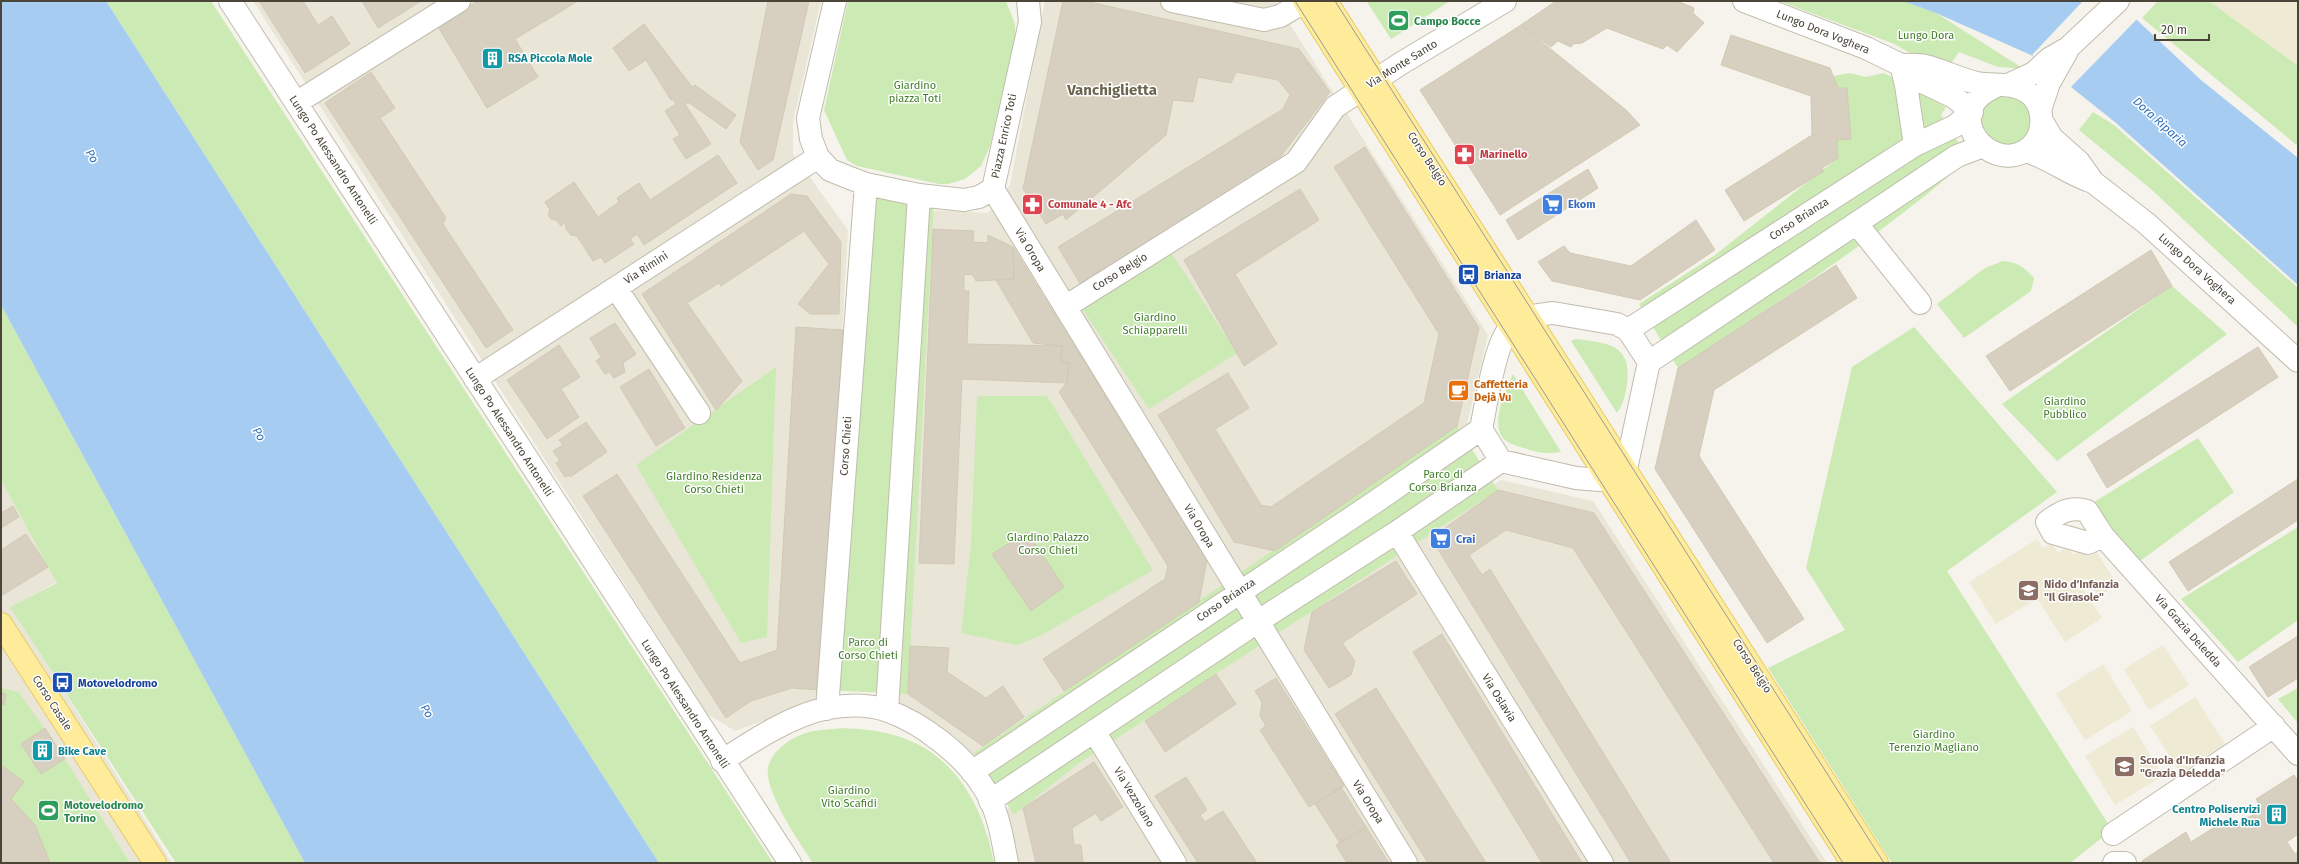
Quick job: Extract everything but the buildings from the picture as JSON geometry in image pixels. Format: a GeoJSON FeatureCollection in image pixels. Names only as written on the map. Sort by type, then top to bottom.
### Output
{"type":"FeatureCollection","features":[{"type":"Feature","properties":{"kind":"main road","name":"Corso Belgio"},"geometry":{"type":"LineString","coordinates":[[1304,1],[1368,85],[1519,322],[1608,480],[1852,863]]}},
{"type":"Feature","properties":{"kind":"main road","name":"Corso Belgio"},"geometry":{"type":"LineString","coordinates":[[1326,1],[1368,85]]}},
{"type":"Feature","properties":{"kind":"main road","name":"Corso Belgio"},"geometry":{"type":"LineString","coordinates":[[1519,322],[1626,469],[1877,863]]}},
{"type":"Feature","properties":{"kind":"main road","name":"Corso Casale"},"geometry":{"type":"LineString","coordinates":[[4,635],[155,863]]}},
{"type":"Feature","properties":{"kind":"street","name":"Lungo Po Alessandro Antonelli"},"geometry":{"type":"LineString","coordinates":[[230,1],[722,761],[790,863]]}},
{"type":"Feature","properties":{"kind":"street"},"geometry":{"type":"LineString","coordinates":[[296,103],[459,1]]}},
{"type":"Feature","properties":{"kind":"street","name":"Piazza Enrico Toti"},"geometry":{"type":"LineString","coordinates":[[835,1],[808,118],[811,139],[818,157],[830,170],[866,184],[919,195],[964,200],[979,197],[993,189],[1030,22],[1028,1]]}},
{"type":"Feature","properties":{"kind":"street"},"geometry":{"type":"LineString","coordinates":[[1172,1],[1264,20],[1280,16],[1304,1]]}},
{"type":"Feature","properties":{"kind":"street","name":"Via Monte Santo"},"geometry":{"type":"LineString","coordinates":[[1368,85],[1505,1]]}},
{"type":"Feature","properties":{"kind":"street","name":"Lungo Dora Voghera"},"geometry":{"type":"LineString","coordinates":[[1744,1],[1866,48],[1900,65],[1916,79],[1954,97],[1972,112]]}},
{"type":"Feature","properties":{"kind":"street"},"geometry":{"type":"LineString","coordinates":[[2049,70],[2034,73],[2002,85],[1976,100],[1972,112],[1971,124],[1974,136],[1982,146],[1992,153],[2003,156],[2015,155],[2026,151],[2038,137],[2042,100],[2049,70],[2068,48],[2118,1]]}},
{"type":"Feature","properties":{"kind":"street"},"geometry":{"type":"LineString","coordinates":[[1900,65],[1906,85],[1915,145]]}},
{"type":"Feature","properties":{"kind":"street","name":"Lungo Dora Voghera"},"geometry":{"type":"LineString","coordinates":[[1900,65],[1923,66],[1975,82],[2002,85],[2027,92],[2035,100],[2052,138],[2079,162],[2093,182],[2146,223],[2298,361]]}},
{"type":"Feature","properties":{"kind":"street","name":"Corso Belgio"},"geometry":{"type":"LineString","coordinates":[[1065,307],[1296,162],[1336,107],[1368,85]]}},
{"type":"Feature","properties":{"kind":"street","name":"Corso Brianza"},"geometry":{"type":"LineString","coordinates":[[1628,330],[1915,145],[1955,126],[1972,112]]}},
{"type":"Feature","properties":{"kind":"street"},"geometry":{"type":"LineString","coordinates":[[1649,362],[1628,330],[1617,324],[1553,313],[1519,322],[1498,351],[1481,429],[1501,461],[1576,478],[1608,480],[1626,469],[1649,362],[1957,156],[1982,146]]}},
{"type":"Feature","properties":{"kind":"street","name":"Lungo Dora Voghera"},"geometry":{"type":"LineString","coordinates":[[2026,151],[2052,161],[2072,175],[2093,182]]}},
{"type":"Feature","properties":{"kind":"street","name":"Via Rimini"},"geometry":{"type":"LineString","coordinates":[[475,380],[818,157]]}},
{"type":"Feature","properties":{"kind":"street","name":"Corso Chieti"},"geometry":{"type":"LineString","coordinates":[[827,709],[866,184]]}},
{"type":"Feature","properties":{"kind":"street","name":"Via Oropa"},"geometry":{"type":"LineString","coordinates":[[993,189],[1406,863]]}},
{"type":"Feature","properties":{"kind":"street"},"geometry":{"type":"LineString","coordinates":[[887,710],[919,195]]}},
{"type":"Feature","properties":{"kind":"street"},"geometry":{"type":"LineString","coordinates":[[1857,224],[1920,303]]}},
{"type":"Feature","properties":{"kind":"street"},"geometry":{"type":"LineString","coordinates":[[616,288],[699,413]]}},
{"type":"Feature","properties":{"kind":"street","name":"Corso Brianza"},"geometry":{"type":"LineString","coordinates":[[972,772],[1378,500],[1481,429]]}},
{"type":"Feature","properties":{"kind":"street"},"geometry":{"type":"LineString","coordinates":[[990,801],[1257,622],[1397,532],[1501,461]]}},
{"type":"Feature","properties":{"kind":"street","name":"Via Oslavia"},"geometry":{"type":"LineString","coordinates":[[1397,532],[1602,863]]}},
{"type":"Feature","properties":{"kind":"street","name":"Via Grazia Deledda"},"geometry":{"type":"LineString","coordinates":[[2103,536],[2298,754]]}},
{"type":"Feature","properties":{"kind":"street"},"geometry":{"type":"LineString","coordinates":[[722,761],[753,740],[786,723],[827,709],[857,706],[887,710],[933,736],[960,758],[972,772],[982,785],[998,821],[1007,863]]}},
{"type":"Feature","properties":{"kind":"street"},"geometry":{"type":"LineString","coordinates":[[2113,834],[2274,726]]}},
{"type":"Feature","properties":{"kind":"street","name":"Via Vezzolano"},"geometry":{"type":"LineString","coordinates":[[1094,731],[1175,863]]}},
{"type":"Feature","properties":{"kind":"street"},"geometry":{"type":"LineString","coordinates":[[2114,863],[2125,863]]}},
{"type":"Feature","properties":{"kind":"shaded area"},"geometry":{"type":"Polygon","coordinates":[[[253,1],[821,1],[793,122],[793,154],[848,230],[821,699],[735,731],[707,714],[253,1]]]}},
{"type":"Feature","properties":{"kind":"shaded area"},"geometry":{"type":"Polygon","coordinates":[[[1045,1],[1275,1],[1488,335],[1467,424],[970,759],[899,705],[928,210],[988,213],[1010,185],[1045,1]]]}},
{"type":"Feature","properties":{"kind":"shaded area"},"geometry":{"type":"Polygon","coordinates":[[[2209,1],[2298,1],[2298,66],[2209,1]]]}},
{"type":"Feature","properties":{"kind":"shaded area"},"geometry":{"type":"Polygon","coordinates":[[[1,475],[57,582],[11,607],[172,863],[1,863],[1,475]]]}},
{"type":"Feature","properties":{"kind":"shaded area"},"geometry":{"type":"Polygon","coordinates":[[[1501,480],[1593,501],[1827,863],[1017,863],[1004,811],[1501,480]]]}},
{"type":"Feature","properties":{"kind":"shaded area","name":"Nido d’Infanzia \"Il Girasole\""},"geometry":{"type":"Polygon","coordinates":[[[2037,539],[2043,548],[2051,543],[2058,553],[2067,547],[2073,555],[2083,548],[2088,557],[2096,551],[2117,584],[2099,596],[2087,578],[2079,583],[2102,618],[2065,642],[2037,598],[1996,624],[1969,582],[2037,539]]]}},
{"type":"Feature","properties":{"kind":"shaded area"},"geometry":{"type":"Polygon","coordinates":[[[2163,645],[2189,685],[2149,710],[2124,669],[2163,645]]]}},
{"type":"Feature","properties":{"kind":"shaded area"},"geometry":{"type":"Polygon","coordinates":[[[2103,664],[2132,711],[2085,740],[2056,694],[2103,664]]]}},
{"type":"Feature","properties":{"kind":"shaded area","name":"Scuola d'Infanzia \"Grazia Deledda\""},"geometry":{"type":"Polygon","coordinates":[[[2195,697],[2225,744],[2181,773],[2150,726],[2195,697]]]}},
{"type":"Feature","properties":{"kind":"shaded area","name":"Scuola d'Infanzia \"Grazia Deledda\""},"geometry":{"type":"Polygon","coordinates":[[[2133,727],[2163,776],[2115,805],[2085,756],[2133,727]]]}},
{"type":"Feature","properties":{"kind":"green space"},"geometry":{"type":"Polygon","coordinates":[[[106,1],[211,1],[773,863],[659,863],[106,1]]]}},
{"type":"Feature","properties":{"kind":"green space","name":"Giardino piazza Toti"},"geometry":{"type":"Polygon","coordinates":[[[848,1],[1006,1],[1015,24],[1015,40],[990,146],[981,166],[965,179],[948,184],[939,184],[857,166],[847,160],[824,110],[848,1]]]}},
{"type":"Feature","properties":{"kind":"green space","name":"Campo Bocce"},"geometry":{"type":"Polygon","coordinates":[[[1450,1],[1391,39],[1367,2],[1450,1]]]}},
{"type":"Feature","properties":{"kind":"green space","name":"Lungo Dora"},"geometry":{"type":"Polygon","coordinates":[[[1779,1],[1903,1],[1936,13],[2024,69],[1998,67],[1959,52],[1945,72],[1892,43],[1779,1]]]}},
{"type":"Feature","properties":{"kind":"green space"},"geometry":{"type":"Polygon","coordinates":[[[2158,1],[2209,1],[2298,66],[2298,146],[2142,18],[2158,1]]]}},
{"type":"Feature","properties":{"kind":"green space"},"geometry":{"type":"Polygon","coordinates":[[[1850,73],[1866,77],[1884,73],[1946,107],[1941,115],[1969,159],[1899,216],[1827,269],[1678,368],[1639,304],[1715,255],[1838,158],[1837,140],[1851,139],[1847,88],[1838,88],[1833,76],[1850,73]]]}},
{"type":"Feature","properties":{"kind":"green space"},"geometry":{"type":"Polygon","coordinates":[[[2006,95],[2020,99],[2027,106],[2031,120],[2027,134],[2020,141],[2006,145],[1992,141],[1985,134],[1981,120],[1985,106],[1992,99],[2006,95]]]}},
{"type":"Feature","properties":{"kind":"green space"},"geometry":{"type":"Polygon","coordinates":[[[2093,112],[2114,125],[2298,288],[2298,327],[2152,190],[2079,130],[2093,112]]]}},
{"type":"Feature","properties":{"kind":"green space","name":"Parco di Corso Chieti"},"geometry":{"type":"Polygon","coordinates":[[[866,184],[934,199],[908,694],[822,690],[866,184]]]}},
{"type":"Feature","properties":{"kind":"green space","name":"Giardino Schiapparelli"},"geometry":{"type":"Polygon","coordinates":[[[1170,251],[1237,353],[1149,409],[1081,307],[1170,251]]]}},
{"type":"Feature","properties":{"kind":"green space"},"geometry":{"type":"Polygon","coordinates":[[[2003,261],[2020,266],[2034,278],[2031,291],[1964,338],[1937,304],[1985,268],[2003,261]]]}},
{"type":"Feature","properties":{"kind":"green space","name":"Giardino Pubblico"},"geometry":{"type":"Polygon","coordinates":[[[2172,286],[2227,334],[2057,461],[2002,404],[2172,286]]]}},
{"type":"Feature","properties":{"kind":"green space"},"geometry":{"type":"Polygon","coordinates":[[[1,305],[305,863],[176,863],[10,607],[57,583],[1,480],[1,305]]]}},
{"type":"Feature","properties":{"kind":"green space","name":"Giardino Terenzio Magliano"},"geometry":{"type":"Polygon","coordinates":[[[1914,327],[2057,492],[1947,571],[2112,830],[2070,863],[1892,863],[1768,668],[1845,630],[1806,568],[1852,367],[1914,327]]]}},
{"type":"Feature","properties":{"kind":"green space"},"geometry":{"type":"Polygon","coordinates":[[[1576,339],[1608,344],[1621,353],[1626,361],[1628,371],[1627,384],[1623,402],[1617,413],[1571,341],[1576,339]]]}},
{"type":"Feature","properties":{"kind":"green space","name":"GIardino Residenza Corso Chieti"},"geometry":{"type":"Polygon","coordinates":[[[776,367],[767,637],[741,643],[636,465],[776,367]]]}},
{"type":"Feature","properties":{"kind":"green space"},"geometry":{"type":"Polygon","coordinates":[[[1513,374],[1561,452],[1547,453],[1533,451],[1512,444],[1502,437],[1499,430],[1499,414],[1504,396],[1513,374]]]}},
{"type":"Feature","properties":{"kind":"green space","name":"GIardino Palazzo Corso Chieti"},"geometry":{"type":"Polygon","coordinates":[[[977,396],[1047,396],[1153,570],[1042,635],[1017,645],[961,633],[971,545],[977,396]]]}},
{"type":"Feature","properties":{"kind":"green space","name":"Parco di Corso Brianza"},"geometry":{"type":"Polygon","coordinates":[[[1457,426],[1498,490],[1079,763],[1014,815],[974,753],[1457,426]]]}},
{"type":"Feature","properties":{"kind":"green space"},"geometry":{"type":"Polygon","coordinates":[[[2198,438],[2234,492],[2140,561],[2091,504],[2198,438]]]}},
{"type":"Feature","properties":{"kind":"green space"},"geometry":{"type":"Polygon","coordinates":[[[2298,527],[2298,620],[2238,662],[2181,599],[2298,527]]]}},
{"type":"Feature","properties":{"kind":"green space","name":"Motovelodromo Torino"},"geometry":{"type":"Polygon","coordinates":[[[1,688],[19,692],[65,759],[130,863],[1,863],[1,688]]]}},
{"type":"Feature","properties":{"kind":"green space"},"geometry":{"type":"Polygon","coordinates":[[[2298,688],[2298,723],[2278,699],[2298,688]]]}},
{"type":"Feature","properties":{"kind":"green space","name":"Giardino Vito Scafidi"},"geometry":{"type":"Polygon","coordinates":[[[842,728],[861,729],[894,735],[915,743],[933,754],[949,768],[973,801],[982,821],[994,863],[813,863],[791,830],[776,800],[770,786],[768,774],[769,764],[774,754],[778,750],[787,742],[798,736],[812,731],[842,728]]]}},
{"type":"Feature","properties":{"kind":"water","name":"Po"},"geometry":{"type":"Polygon","coordinates":[[[1,1],[106,1],[659,863],[305,863],[1,305],[1,1]]]}},
{"type":"Feature","properties":{"kind":"water","name":"Dora Riparia"},"geometry":{"type":"Polygon","coordinates":[[[1903,1],[2113,1],[2137,20],[2201,80],[2298,158],[2298,285],[2116,123],[2031,55],[1936,13],[1903,1]]]}},
{"type":"Feature","properties":{"kind":"pier"},"geometry":{"type":"Polygon","coordinates":[[[2083,1],[2116,1],[2138,18],[2070,88],[2032,55],[2083,1]]]}},
{"type":"Feature","properties":{"kind":"tram line"},"geometry":{"type":"LineString","coordinates":[[1295,1],[1843,863]]}},
{"type":"Feature","properties":{"kind":"tram line"},"geometry":{"type":"LineString","coordinates":[[1335,1],[1884,863]]}},
{"type":"Feature","properties":{"kind":"place","name":"Campo Bocce"},"geometry":{"type":"Point","coordinates":[1399,21]}},
{"type":"Feature","properties":{"kind":"place","name":"RSA Piccola Mole"},"geometry":{"type":"Point","coordinates":[492,58]}},
{"type":"Feature","properties":{"kind":"place","name":"Marinello"},"geometry":{"type":"Point","coordinates":[1465,154]}},
{"type":"Feature","properties":{"kind":"place","name":"Comunale 4 - Afc"},"geometry":{"type":"Point","coordinates":[1032,204]}},
{"type":"Feature","properties":{"kind":"place","name":"Ekom"},"geometry":{"type":"Point","coordinates":[1553,204]}},
{"type":"Feature","properties":{"kind":"place","name":"Brianza"},"geometry":{"type":"Point","coordinates":[1469,275]}},
{"type":"Feature","properties":{"kind":"place","name":"Caffetteria Dejà Vu"},"geometry":{"type":"Point","coordinates":[1458,390]}},
{"type":"Feature","properties":{"kind":"place","name":"Crai"},"geometry":{"type":"Point","coordinates":[1441,539]}},
{"type":"Feature","properties":{"kind":"place","name":"Nido d’Infanzia \"Il Girasole\""},"geometry":{"type":"Point","coordinates":[2029,590]}},
{"type":"Feature","properties":{"kind":"place","name":"Motovelodromo"},"geometry":{"type":"Point","coordinates":[62,683]}},
{"type":"Feature","properties":{"kind":"place","name":"Bike Cave"},"geometry":{"type":"Point","coordinates":[43,751]}},
{"type":"Feature","properties":{"kind":"place","name":"Scuola d'Infanzia \"Grazia Deledda\""},"geometry":{"type":"Point","coordinates":[2124,766]}},
{"type":"Feature","properties":{"kind":"place","name":"Motovelodromo Torino"},"geometry":{"type":"Point","coordinates":[49,811]}},
{"type":"Feature","properties":{"kind":"place","name":"Centro Poliservizi Michele Rua"},"geometry":{"type":"Point","coordinates":[2276,815]}},
{"type":"Feature","properties":{"kind":"district","name":"Vanchiglietta"},"geometry":{"type":"Point","coordinates":[1112,90]}}]}
